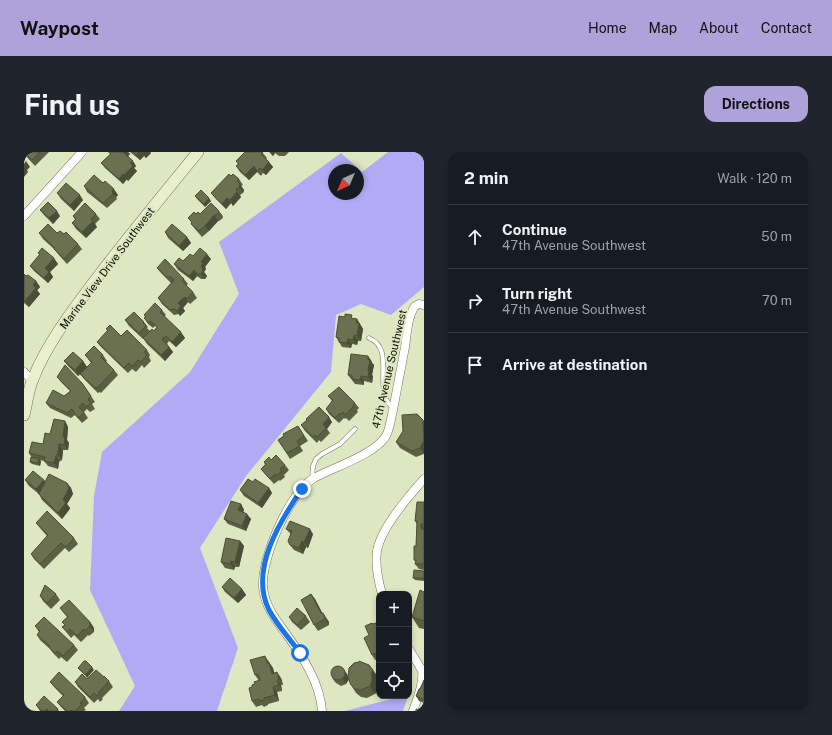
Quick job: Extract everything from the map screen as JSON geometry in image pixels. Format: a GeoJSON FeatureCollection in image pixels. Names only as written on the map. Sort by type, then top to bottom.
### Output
{"type":"FeatureCollection","features":[{"type":"Feature","properties":{"kind":"street"},"geometry":{"type":"LineString","coordinates":[[24,216],[82,152]]}},
{"type":"Feature","properties":{"kind":"street","name":"Marine View Drive Southwest"},"geometry":{"type":"LineString","coordinates":[[24,415],[32,380],[47,351],[80,300],[158,200],[198,152]]}},
{"type":"Feature","properties":{"kind":"street","name":"47th Avenue Southwest"},"geometry":{"type":"LineString","coordinates":[[322,711],[317,688],[309,668],[269,610],[263,586],[264,568],[270,548],[282,521],[302,489],[312,479],[363,454],[381,442],[386,435],[393,408],[409,321],[415,306],[424,304]]}},
{"type":"Feature","properties":{"kind":"street"},"geometry":{"type":"LineString","coordinates":[[24,372],[32,380]]}},
{"type":"Feature","properties":{"kind":"street"},"geometry":{"type":"LineString","coordinates":[[381,591],[377,578],[376,563],[379,543],[406,500],[424,479]]}},
{"type":"Feature","properties":{"kind":"street"},"geometry":{"type":"LineString","coordinates":[[412,654],[423,676],[413,711]]}},
{"type":"Feature","properties":{"kind":"lane"},"geometry":{"type":"LineString","coordinates":[[369,338],[376,340],[381,349],[383,359],[384,391],[386,400],[393,408]]}},
{"type":"Feature","properties":{"kind":"lane"},"geometry":{"type":"LineString","coordinates":[[312,479],[313,466],[316,459],[340,444],[355,429]]}},
{"type":"Feature","properties":{"kind":"shaded area"},"geometry":{"type":"Polygon","coordinates":[[[388,152],[424,152],[424,287],[391,315],[361,304],[336,315],[331,372],[246,476],[200,548],[238,648],[217,711],[119,711],[135,686],[90,590],[94,496],[102,452],[190,372],[239,294],[219,242],[341,153],[353,164],[328,164],[328,200],[364,200],[364,170],[388,152]]]}},
{"type":"Feature","properties":{"kind":"shaded area"},"geometry":{"type":"Polygon","coordinates":[[[391,699],[407,699],[403,711],[345,711],[391,699]]]}},
{"type":"Feature","properties":{"kind":"building"},"geometry":{"type":"Polygon","coordinates":[[[24,152],[40,152],[32,160],[24,152]]]}},
{"type":"Feature","properties":{"kind":"building"},"geometry":{"type":"Polygon","coordinates":[[[109,152],[123,152],[133,161],[130,163],[133,166],[119,179],[101,163],[111,154],[109,152]]]}},
{"type":"Feature","properties":{"kind":"building"},"geometry":{"type":"Polygon","coordinates":[[[245,152],[263,152],[261,154],[269,162],[262,170],[260,168],[257,171],[254,166],[245,175],[236,166],[239,164],[236,161],[245,152]]]}},
{"type":"Feature","properties":{"kind":"building"},"geometry":{"type":"Polygon","coordinates":[[[229,174],[231,176],[233,174],[239,179],[237,181],[240,184],[239,188],[236,189],[237,192],[230,200],[227,198],[222,204],[211,193],[229,174]]]}},
{"type":"Feature","properties":{"kind":"building"},"geometry":{"type":"Polygon","coordinates":[[[94,175],[103,183],[105,181],[114,189],[112,191],[113,194],[103,203],[84,186],[94,175]]]}},
{"type":"Feature","properties":{"kind":"building"},"geometry":{"type":"Polygon","coordinates":[[[66,183],[80,195],[70,205],[57,193],[66,183]]]}},
{"type":"Feature","properties":{"kind":"building"},"geometry":{"type":"Polygon","coordinates":[[[201,190],[209,198],[204,204],[195,196],[201,190]]]}},
{"type":"Feature","properties":{"kind":"building"},"geometry":{"type":"Polygon","coordinates":[[[48,202],[57,211],[49,218],[40,210],[48,202]]]}},
{"type":"Feature","properties":{"kind":"building"},"geometry":{"type":"Polygon","coordinates":[[[85,203],[96,214],[91,219],[93,221],[82,232],[72,223],[76,219],[73,216],[85,203]]]}},
{"type":"Feature","properties":{"kind":"building"},"geometry":{"type":"Polygon","coordinates":[[[211,203],[219,212],[214,215],[199,231],[191,224],[192,222],[188,218],[194,212],[196,214],[198,212],[200,214],[211,203]]]}},
{"type":"Feature","properties":{"kind":"building"},"geometry":{"type":"Polygon","coordinates":[[[48,224],[57,233],[60,231],[64,234],[66,232],[78,244],[64,259],[39,233],[48,224]]]}},
{"type":"Feature","properties":{"kind":"building"},"geometry":{"type":"Polygon","coordinates":[[[172,224],[187,237],[179,246],[165,232],[172,224]]]}},
{"type":"Feature","properties":{"kind":"building"},"geometry":{"type":"Polygon","coordinates":[[[42,248],[54,258],[45,268],[49,272],[44,278],[30,266],[40,254],[38,253],[42,248]]]}},
{"type":"Feature","properties":{"kind":"building"},"geometry":{"type":"Polygon","coordinates":[[[200,248],[207,254],[201,262],[203,263],[201,266],[203,270],[201,274],[197,274],[194,270],[189,276],[174,264],[179,258],[183,261],[190,254],[193,256],[200,248]]]}},
{"type":"Feature","properties":{"kind":"building"},"geometry":{"type":"Polygon","coordinates":[[[165,259],[184,279],[182,281],[193,292],[187,299],[185,297],[178,303],[181,306],[177,311],[175,309],[170,310],[158,298],[174,280],[170,276],[168,278],[157,268],[165,259]]]}},
{"type":"Feature","properties":{"kind":"building"},"geometry":{"type":"Polygon","coordinates":[[[24,274],[36,281],[33,285],[36,288],[25,301],[24,301],[24,274]]]}},
{"type":"Feature","properties":{"kind":"building"},"geometry":{"type":"Polygon","coordinates":[[[155,303],[162,310],[160,312],[181,332],[172,342],[166,336],[162,339],[169,347],[161,355],[143,338],[152,329],[154,331],[157,327],[151,321],[149,323],[144,318],[146,316],[144,315],[155,303]]]}},
{"type":"Feature","properties":{"kind":"building"},"geometry":{"type":"Polygon","coordinates":[[[134,312],[146,326],[139,333],[125,320],[134,312]]]}},
{"type":"Feature","properties":{"kind":"building"},"geometry":{"type":"Polygon","coordinates":[[[345,314],[352,315],[351,318],[357,319],[356,323],[359,323],[357,336],[354,335],[353,340],[348,339],[347,343],[339,342],[339,338],[336,337],[339,316],[345,317],[345,314]]]}},
{"type":"Feature","properties":{"kind":"building"},"geometry":{"type":"Polygon","coordinates":[[[110,325],[121,336],[127,330],[147,350],[144,352],[147,355],[141,362],[138,360],[132,366],[129,363],[124,368],[97,342],[108,330],[106,329],[110,325]]]}},
{"type":"Feature","properties":{"kind":"building"},"geometry":{"type":"Polygon","coordinates":[[[94,346],[103,355],[101,357],[114,370],[97,388],[95,388],[80,374],[92,362],[85,355],[94,346]]]}},
{"type":"Feature","properties":{"kind":"building"},"geometry":{"type":"Polygon","coordinates":[[[73,352],[83,361],[75,370],[64,361],[73,352]]]}},
{"type":"Feature","properties":{"kind":"building"},"geometry":{"type":"Polygon","coordinates":[[[351,354],[368,356],[368,360],[370,360],[368,377],[361,376],[360,380],[352,379],[352,375],[348,375],[351,354]]]}},
{"type":"Feature","properties":{"kind":"building"},"geometry":{"type":"Polygon","coordinates":[[[65,365],[82,383],[91,396],[88,400],[91,403],[86,407],[83,403],[79,407],[84,413],[78,418],[72,409],[67,413],[46,403],[53,390],[64,396],[71,391],[57,377],[65,365]]]}},
{"type":"Feature","properties":{"kind":"building"},"geometry":{"type":"Polygon","coordinates":[[[339,387],[355,403],[345,415],[343,412],[335,418],[326,409],[333,400],[328,396],[339,387]]]}},
{"type":"Feature","properties":{"kind":"building"},"geometry":{"type":"Polygon","coordinates":[[[319,407],[329,417],[323,424],[326,428],[317,437],[315,435],[313,437],[301,425],[319,407]]]}},
{"type":"Feature","properties":{"kind":"building"},"geometry":{"type":"Polygon","coordinates":[[[417,414],[423,420],[424,441],[420,448],[412,451],[396,442],[403,431],[402,415],[417,414]]]}},
{"type":"Feature","properties":{"kind":"building"},"geometry":{"type":"Polygon","coordinates":[[[54,419],[65,421],[63,436],[65,438],[64,445],[59,444],[58,454],[54,463],[44,461],[45,457],[29,453],[32,442],[43,444],[45,433],[50,434],[54,419]]]}},
{"type":"Feature","properties":{"kind":"building"},"geometry":{"type":"Polygon","coordinates":[[[298,426],[304,436],[297,441],[300,446],[287,453],[278,440],[284,436],[283,434],[298,426]]]}},
{"type":"Feature","properties":{"kind":"building"},"geometry":{"type":"Polygon","coordinates":[[[276,455],[285,465],[280,469],[282,471],[276,476],[275,474],[270,479],[261,469],[266,464],[264,462],[269,457],[271,460],[276,455]]]}},
{"type":"Feature","properties":{"kind":"building"},"geometry":{"type":"Polygon","coordinates":[[[31,457],[39,459],[38,463],[30,462],[31,457]]]}},
{"type":"Feature","properties":{"kind":"building"},"geometry":{"type":"Polygon","coordinates":[[[33,471],[44,480],[36,489],[25,480],[33,471]]]}},
{"type":"Feature","properties":{"kind":"building"},"geometry":{"type":"Polygon","coordinates":[[[49,474],[67,483],[69,488],[63,500],[66,503],[58,513],[39,494],[49,474]]]}},
{"type":"Feature","properties":{"kind":"building"},"geometry":{"type":"Polygon","coordinates":[[[248,479],[253,482],[255,479],[269,488],[258,503],[240,490],[248,479]]]}},
{"type":"Feature","properties":{"kind":"building"},"geometry":{"type":"Polygon","coordinates":[[[231,501],[241,504],[238,510],[247,514],[242,526],[224,519],[231,501]]]}},
{"type":"Feature","properties":{"kind":"building"},"geometry":{"type":"Polygon","coordinates":[[[417,502],[424,502],[424,524],[421,524],[421,529],[424,529],[424,564],[415,564],[416,560],[414,560],[414,546],[416,546],[417,521],[415,521],[417,502]]]}},
{"type":"Feature","properties":{"kind":"building"},"geometry":{"type":"Polygon","coordinates":[[[47,511],[74,538],[66,547],[61,543],[40,564],[31,554],[48,535],[36,523],[47,511]]]}},
{"type":"Feature","properties":{"kind":"building"},"geometry":{"type":"Polygon","coordinates":[[[290,521],[310,529],[304,542],[302,541],[299,548],[290,545],[288,541],[292,531],[286,529],[290,521]]]}},
{"type":"Feature","properties":{"kind":"building"},"geometry":{"type":"Polygon","coordinates":[[[226,538],[240,541],[235,562],[231,561],[231,564],[221,562],[226,538]]]}},
{"type":"Feature","properties":{"kind":"building"},"geometry":{"type":"Polygon","coordinates":[[[414,570],[424,571],[424,578],[413,578],[414,570]]]}},
{"type":"Feature","properties":{"kind":"building"},"geometry":{"type":"Polygon","coordinates":[[[230,578],[242,589],[234,598],[222,587],[230,578]]]}},
{"type":"Feature","properties":{"kind":"building"},"geometry":{"type":"Polygon","coordinates":[[[45,585],[56,594],[47,603],[40,596],[45,585]]]}},
{"type":"Feature","properties":{"kind":"building"},"geometry":{"type":"Polygon","coordinates":[[[420,590],[424,592],[424,621],[412,617],[420,590]]]}},
{"type":"Feature","properties":{"kind":"building"},"geometry":{"type":"Polygon","coordinates":[[[311,594],[321,613],[323,613],[325,617],[325,619],[314,625],[301,600],[311,594]]]}},
{"type":"Feature","properties":{"kind":"building"},"geometry":{"type":"Polygon","coordinates":[[[69,600],[90,622],[90,626],[85,631],[84,629],[77,636],[70,629],[67,632],[62,627],[65,625],[62,622],[68,617],[60,608],[69,600]]]}},
{"type":"Feature","properties":{"kind":"building"},"geometry":{"type":"Polygon","coordinates":[[[297,608],[306,616],[297,625],[289,617],[297,608]]]}},
{"type":"Feature","properties":{"kind":"building"},"geometry":{"type":"Polygon","coordinates":[[[44,617],[74,645],[63,656],[58,651],[55,653],[49,647],[50,646],[37,635],[40,631],[35,626],[44,617]]]}},
{"type":"Feature","properties":{"kind":"building"},"geometry":{"type":"Polygon","coordinates":[[[372,623],[376,623],[376,653],[372,655],[364,638],[369,635],[365,626],[372,623]]]}},
{"type":"Feature","properties":{"kind":"building"},"geometry":{"type":"Polygon","coordinates":[[[265,656],[272,674],[277,672],[279,679],[277,680],[279,685],[273,687],[275,695],[264,698],[264,700],[260,701],[259,699],[252,701],[249,688],[255,684],[254,682],[260,680],[258,674],[255,675],[250,660],[265,656]]]}},
{"type":"Feature","properties":{"kind":"building"},"geometry":{"type":"Polygon","coordinates":[[[84,661],[92,667],[85,675],[78,668],[84,661]]]}},
{"type":"Feature","properties":{"kind":"building"},"geometry":{"type":"Polygon","coordinates":[[[359,661],[369,665],[373,670],[370,686],[361,690],[355,689],[351,685],[348,678],[349,668],[354,663],[359,661]]]}},
{"type":"Feature","properties":{"kind":"building"},"geometry":{"type":"Polygon","coordinates":[[[338,666],[343,668],[345,673],[343,678],[338,680],[333,678],[331,673],[333,668],[338,666]]]}},
{"type":"Feature","properties":{"kind":"building"},"geometry":{"type":"Polygon","coordinates":[[[96,670],[109,681],[97,696],[94,693],[90,697],[75,682],[82,674],[87,679],[96,670]]]}},
{"type":"Feature","properties":{"kind":"building"},"geometry":{"type":"Polygon","coordinates":[[[59,672],[85,697],[80,703],[82,704],[75,711],[67,711],[57,702],[64,695],[50,682],[59,672]]]}},
{"type":"Feature","properties":{"kind":"building"},"geometry":{"type":"Polygon","coordinates":[[[424,680],[424,700],[416,696],[424,680]]]}},
{"type":"Feature","properties":{"kind":"building"},"geometry":{"type":"Polygon","coordinates":[[[44,696],[58,709],[56,711],[47,711],[47,709],[42,711],[36,705],[44,696]]]}},
{"type":"Feature","properties":{"kind":"route"},"geometry":{"type":"LineString","coordinates":[[300,653],[269,610],[263,586],[264,568],[270,548],[282,521],[302,489]]}}]}
